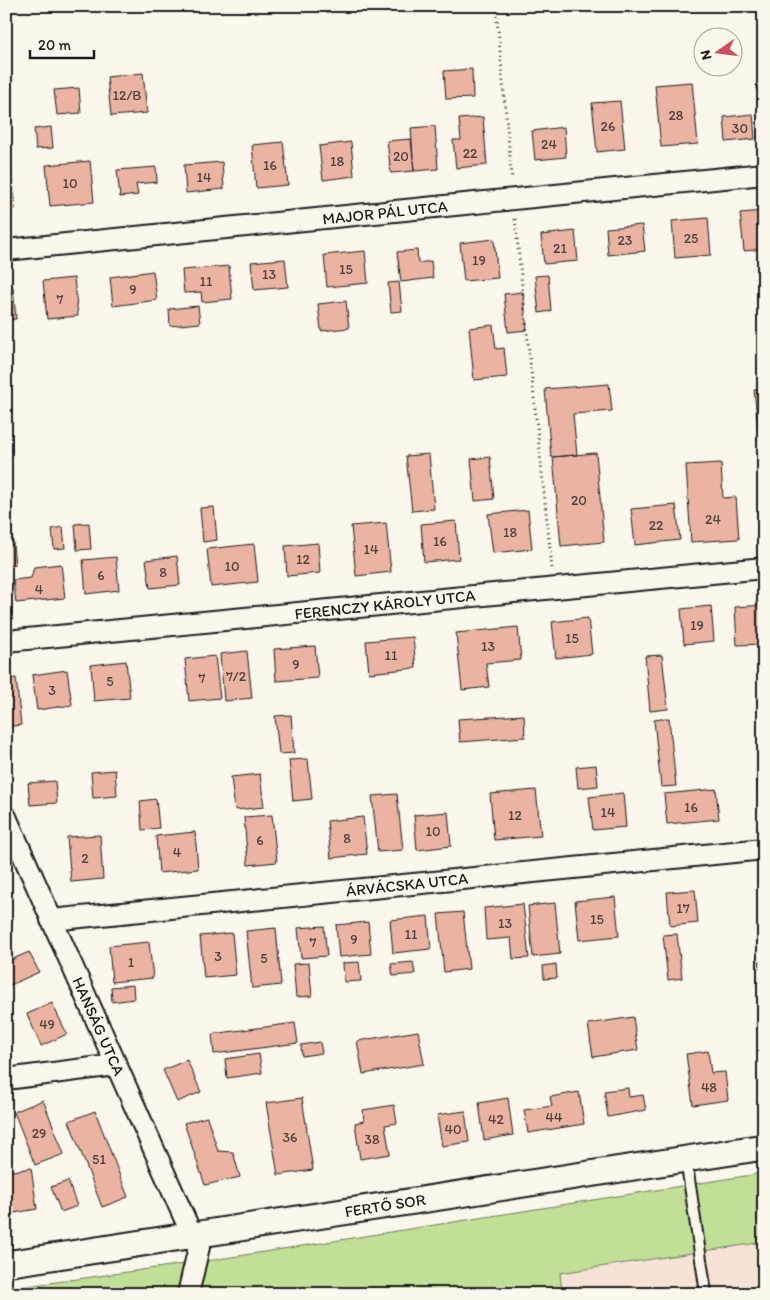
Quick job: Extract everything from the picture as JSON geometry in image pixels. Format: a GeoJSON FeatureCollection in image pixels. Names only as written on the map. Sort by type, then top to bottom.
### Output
{"type":"FeatureCollection","features":[{"type":"Feature","properties":{"kind":"street","name":"MAJOR PÁL UTCA"},"geometry":{"type":"LineString","coordinates":[[6,250],[764,174]]}},
{"type":"Feature","properties":{"kind":"street","name":"FERENCZY KÁROLY UTCA"},"geometry":{"type":"LineString","coordinates":[[6,641],[764,568]]}},
{"type":"Feature","properties":{"kind":"street","name":"HANSÁG UTCA"},"geometry":{"type":"LineString","coordinates":[[6,817],[116,1065],[197,1234]]}},
{"type":"Feature","properties":{"kind":"street","name":"ÁRVÁCSKA UTCA"},"geometry":{"type":"LineString","coordinates":[[51,920],[764,849]]}},
{"type":"Feature","properties":{"kind":"street"},"geometry":{"type":"LineString","coordinates":[[6,1079],[116,1065]]}},
{"type":"Feature","properties":{"kind":"street","name":"FERTŐ SOR"},"geometry":{"type":"LineString","coordinates":[[6,1264],[764,1147]]}},
{"type":"Feature","properties":{"kind":"street"},"geometry":{"type":"LineString","coordinates":[[188,1294],[197,1234]]}},
{"type":"Feature","properties":{"kind":"lane"},"geometry":{"type":"LineString","coordinates":[[686,1159],[706,1293],[699,1294]]}},
{"type":"Feature","properties":{"kind":"path"},"geometry":{"type":"LineString","coordinates":[[496,6],[513,199],[554,588]]}},
{"type":"Feature","properties":{"kind":"shaded area"},"geometry":{"type":"Polygon","coordinates":[[[764,1242],[764,1294],[562,1294],[559,1273],[764,1242]]]}},
{"type":"Feature","properties":{"kind":"green space"},"geometry":{"type":"Polygon","coordinates":[[[764,1173],[764,1242],[560,1273],[562,1294],[6,1294],[6,1289],[213,1260],[764,1173]]]}},
{"type":"Feature","properties":{"kind":"building"},"geometry":{"type":"Polygon","coordinates":[[[472,69],[473,98],[446,99],[444,71],[472,69]]]}},
{"type":"Feature","properties":{"kind":"building"},"geometry":{"type":"Polygon","coordinates":[[[143,73],[147,113],[111,116],[107,77],[143,73]]]}},
{"type":"Feature","properties":{"kind":"building"},"geometry":{"type":"Polygon","coordinates":[[[692,82],[698,144],[661,147],[655,85],[692,82]]]}},
{"type":"Feature","properties":{"kind":"building"},"geometry":{"type":"Polygon","coordinates":[[[79,88],[81,113],[57,115],[54,90],[79,88]]]}},
{"type":"Feature","properties":{"kind":"building"},"geometry":{"type":"Polygon","coordinates":[[[620,101],[625,149],[597,152],[592,103],[620,101]]]}},
{"type":"Feature","properties":{"kind":"building"},"geometry":{"type":"Polygon","coordinates":[[[753,114],[755,139],[726,142],[724,117],[753,114]]]}},
{"type":"Feature","properties":{"kind":"building"},"geometry":{"type":"Polygon","coordinates":[[[483,117],[487,165],[456,168],[453,140],[461,140],[459,119],[483,117]]]}},
{"type":"Feature","properties":{"kind":"building"},"geometry":{"type":"Polygon","coordinates":[[[435,126],[438,169],[414,171],[411,128],[435,126]]]}},
{"type":"Feature","properties":{"kind":"building"},"geometry":{"type":"Polygon","coordinates":[[[51,127],[53,148],[36,149],[34,129],[51,127]]]}},
{"type":"Feature","properties":{"kind":"building"},"geometry":{"type":"Polygon","coordinates":[[[564,127],[566,157],[535,160],[532,131],[564,127]]]}},
{"type":"Feature","properties":{"kind":"building"},"geometry":{"type":"Polygon","coordinates":[[[411,139],[414,171],[391,173],[387,141],[411,139]]]}},
{"type":"Feature","properties":{"kind":"building"},"geometry":{"type":"Polygon","coordinates":[[[283,142],[288,185],[256,188],[252,145],[283,142]]]}},
{"type":"Feature","properties":{"kind":"building"},"geometry":{"type":"Polygon","coordinates":[[[351,142],[354,176],[323,180],[319,146],[351,142]]]}},
{"type":"Feature","properties":{"kind":"building"},"geometry":{"type":"Polygon","coordinates":[[[90,161],[94,202],[50,206],[46,165],[90,161]]]}},
{"type":"Feature","properties":{"kind":"building"},"geometry":{"type":"Polygon","coordinates":[[[222,162],[224,189],[186,193],[184,165],[222,162]]]}},
{"type":"Feature","properties":{"kind":"building"},"geometry":{"type":"Polygon","coordinates":[[[156,167],[157,182],[136,184],[138,195],[120,197],[117,170],[156,167]]]}},
{"type":"Feature","properties":{"kind":"building"},"geometry":{"type":"Polygon","coordinates":[[[6,171],[11,171],[15,209],[6,210],[6,171]]]}},
{"type":"Feature","properties":{"kind":"building"},"geometry":{"type":"Polygon","coordinates":[[[764,211],[764,249],[744,251],[740,213],[764,211]]]}},
{"type":"Feature","properties":{"kind":"building"},"geometry":{"type":"Polygon","coordinates":[[[708,218],[711,255],[675,258],[672,221],[708,218]]]}},
{"type":"Feature","properties":{"kind":"building"},"geometry":{"type":"Polygon","coordinates":[[[642,225],[645,251],[608,255],[606,228],[642,225]]]}},
{"type":"Feature","properties":{"kind":"building"},"geometry":{"type":"Polygon","coordinates":[[[575,231],[578,261],[544,264],[541,235],[575,231]]]}},
{"type":"Feature","properties":{"kind":"building"},"geometry":{"type":"Polygon","coordinates":[[[494,239],[498,278],[464,281],[460,243],[494,239]]]}},
{"type":"Feature","properties":{"kind":"building"},"geometry":{"type":"Polygon","coordinates":[[[417,250],[418,263],[431,261],[433,278],[401,282],[397,252],[417,250]]]}},
{"type":"Feature","properties":{"kind":"building"},"geometry":{"type":"Polygon","coordinates":[[[365,251],[368,283],[327,287],[324,255],[365,251]]]}},
{"type":"Feature","properties":{"kind":"building"},"geometry":{"type":"Polygon","coordinates":[[[285,259],[288,287],[254,290],[251,262],[285,259]]]}},
{"type":"Feature","properties":{"kind":"building"},"geometry":{"type":"Polygon","coordinates":[[[229,266],[232,299],[202,302],[201,292],[184,293],[182,270],[229,266]]]}},
{"type":"Feature","properties":{"kind":"building"},"geometry":{"type":"Polygon","coordinates":[[[153,271],[157,300],[113,306],[110,277],[153,271]]]}},
{"type":"Feature","properties":{"kind":"building"},"geometry":{"type":"Polygon","coordinates":[[[548,275],[551,311],[539,313],[535,276],[548,275]]]}},
{"type":"Feature","properties":{"kind":"building"},"geometry":{"type":"Polygon","coordinates":[[[74,278],[78,316],[47,319],[43,281],[74,278]]]}},
{"type":"Feature","properties":{"kind":"building"},"geometry":{"type":"Polygon","coordinates":[[[399,282],[402,311],[391,312],[388,283],[399,282]]]}},
{"type":"Feature","properties":{"kind":"building"},"geometry":{"type":"Polygon","coordinates":[[[6,287],[13,287],[16,319],[6,320],[6,287]]]}},
{"type":"Feature","properties":{"kind":"building"},"geometry":{"type":"Polygon","coordinates":[[[523,292],[527,330],[508,332],[504,294],[523,292]]]}},
{"type":"Feature","properties":{"kind":"building"},"geometry":{"type":"Polygon","coordinates":[[[346,301],[349,328],[321,331],[318,304],[346,301]]]}},
{"type":"Feature","properties":{"kind":"building"},"geometry":{"type":"Polygon","coordinates":[[[198,306],[200,323],[170,326],[169,309],[198,306]]]}},
{"type":"Feature","properties":{"kind":"building"},"geometry":{"type":"Polygon","coordinates":[[[493,325],[496,349],[504,348],[507,377],[474,380],[469,328],[493,325]]]}},
{"type":"Feature","properties":{"kind":"building"},"geometry":{"type":"Polygon","coordinates":[[[609,384],[612,411],[573,414],[577,455],[551,457],[545,389],[609,384]]]}},
{"type":"Feature","properties":{"kind":"building"},"geometry":{"type":"Polygon","coordinates":[[[764,389],[764,484],[754,390],[764,389]]]}},
{"type":"Feature","properties":{"kind":"building"},"geometry":{"type":"Polygon","coordinates":[[[596,453],[604,542],[561,546],[553,457],[596,453]]]}},
{"type":"Feature","properties":{"kind":"building"},"geometry":{"type":"Polygon","coordinates":[[[429,454],[434,509],[412,511],[406,456],[429,454]]]}},
{"type":"Feature","properties":{"kind":"building"},"geometry":{"type":"Polygon","coordinates":[[[490,457],[494,499],[475,501],[471,459],[490,457]]]}},
{"type":"Feature","properties":{"kind":"building"},"geometry":{"type":"Polygon","coordinates":[[[721,463],[723,498],[736,497],[739,539],[691,542],[686,465],[721,463]]]}},
{"type":"Feature","properties":{"kind":"building"},"geometry":{"type":"Polygon","coordinates":[[[6,504],[9,504],[15,565],[6,566],[6,504]]]}},
{"type":"Feature","properties":{"kind":"building"},"geometry":{"type":"Polygon","coordinates":[[[676,505],[680,540],[635,545],[631,509],[676,505]]]}},
{"type":"Feature","properties":{"kind":"building"},"geometry":{"type":"Polygon","coordinates":[[[214,507],[217,540],[203,542],[200,508],[214,507]]]}},
{"type":"Feature","properties":{"kind":"building"},"geometry":{"type":"Polygon","coordinates":[[[528,510],[532,549],[493,553],[488,514],[528,510]]]}},
{"type":"Feature","properties":{"kind":"building"},"geometry":{"type":"Polygon","coordinates":[[[456,521],[459,559],[424,562],[421,524],[456,521]]]}},
{"type":"Feature","properties":{"kind":"building"},"geometry":{"type":"Polygon","coordinates":[[[89,523],[91,549],[77,550],[75,524],[89,523]]]}},
{"type":"Feature","properties":{"kind":"building"},"geometry":{"type":"Polygon","coordinates":[[[386,523],[391,572],[356,576],[351,526],[386,523]]]}},
{"type":"Feature","properties":{"kind":"building"},"geometry":{"type":"Polygon","coordinates":[[[63,527],[65,548],[54,549],[52,529],[63,527]]]}},
{"type":"Feature","properties":{"kind":"building"},"geometry":{"type":"Polygon","coordinates":[[[318,543],[320,573],[287,576],[285,546],[318,543]]]}},
{"type":"Feature","properties":{"kind":"building"},"geometry":{"type":"Polygon","coordinates":[[[254,544],[258,582],[211,587],[207,549],[254,544]]]}},
{"type":"Feature","properties":{"kind":"building"},"geometry":{"type":"Polygon","coordinates":[[[177,556],[180,585],[150,588],[146,560],[177,556]]]}},
{"type":"Feature","properties":{"kind":"building"},"geometry":{"type":"Polygon","coordinates":[[[116,557],[119,590],[86,594],[83,560],[116,557]]]}},
{"type":"Feature","properties":{"kind":"building"},"geometry":{"type":"Polygon","coordinates":[[[61,564],[65,598],[16,603],[13,580],[31,578],[34,567],[61,564]]]}},
{"type":"Feature","properties":{"kind":"building"},"geometry":{"type":"Polygon","coordinates":[[[764,605],[764,644],[737,645],[735,607],[764,605]]]}},
{"type":"Feature","properties":{"kind":"building"},"geometry":{"type":"Polygon","coordinates":[[[711,606],[714,641],[684,644],[681,609],[711,606]]]}},
{"type":"Feature","properties":{"kind":"building"},"geometry":{"type":"Polygon","coordinates":[[[588,618],[592,654],[556,658],[552,622],[588,618]]]}},
{"type":"Feature","properties":{"kind":"building"},"geometry":{"type":"Polygon","coordinates":[[[518,627],[521,660],[486,663],[489,687],[462,690],[456,633],[518,627]]]}},
{"type":"Feature","properties":{"kind":"building"},"geometry":{"type":"Polygon","coordinates":[[[413,637],[416,668],[369,673],[366,641],[413,637]]]}},
{"type":"Feature","properties":{"kind":"building"},"geometry":{"type":"Polygon","coordinates":[[[315,646],[318,678],[276,681],[274,649],[315,646]]]}},
{"type":"Feature","properties":{"kind":"building"},"geometry":{"type":"Polygon","coordinates":[[[247,651],[252,698],[224,701],[220,654],[247,651]]]}},
{"type":"Feature","properties":{"kind":"building"},"geometry":{"type":"Polygon","coordinates":[[[662,655],[668,709],[650,711],[645,656],[662,655]]]}},
{"type":"Feature","properties":{"kind":"building"},"geometry":{"type":"Polygon","coordinates":[[[215,656],[220,698],[189,701],[185,659],[215,656]]]}},
{"type":"Feature","properties":{"kind":"building"},"geometry":{"type":"Polygon","coordinates":[[[126,661],[130,698],[94,701],[91,665],[126,661]]]}},
{"type":"Feature","properties":{"kind":"building"},"geometry":{"type":"Polygon","coordinates":[[[67,670],[72,705],[37,710],[32,675],[67,670]]]}},
{"type":"Feature","properties":{"kind":"building"},"geometry":{"type":"Polygon","coordinates":[[[16,678],[21,725],[6,727],[6,679],[16,678]]]}},
{"type":"Feature","properties":{"kind":"building"},"geometry":{"type":"Polygon","coordinates":[[[291,715],[294,753],[279,754],[275,716],[291,715]]]}},
{"type":"Feature","properties":{"kind":"building"},"geometry":{"type":"Polygon","coordinates":[[[524,715],[525,737],[460,742],[458,719],[524,715]]]}},
{"type":"Feature","properties":{"kind":"building"},"geometry":{"type":"Polygon","coordinates":[[[669,718],[676,786],[661,787],[654,720],[669,718]]]}},
{"type":"Feature","properties":{"kind":"building"},"geometry":{"type":"Polygon","coordinates":[[[308,759],[312,799],[293,801],[289,760],[308,759]]]}},
{"type":"Feature","properties":{"kind":"building"},"geometry":{"type":"Polygon","coordinates":[[[596,765],[598,786],[578,788],[576,767],[596,765]]]}},
{"type":"Feature","properties":{"kind":"building"},"geometry":{"type":"Polygon","coordinates":[[[115,770],[117,796],[93,798],[91,772],[115,770]]]}},
{"type":"Feature","properties":{"kind":"building"},"geometry":{"type":"Polygon","coordinates":[[[260,774],[264,807],[235,810],[231,777],[260,774]]]}},
{"type":"Feature","properties":{"kind":"building"},"geometry":{"type":"Polygon","coordinates":[[[757,780],[764,780],[764,815],[760,816],[757,780]]]}},
{"type":"Feature","properties":{"kind":"building"},"geometry":{"type":"Polygon","coordinates":[[[55,781],[57,803],[30,805],[28,783],[55,781]]]}},
{"type":"Feature","properties":{"kind":"building"},"geometry":{"type":"Polygon","coordinates":[[[716,789],[719,819],[667,824],[664,794],[716,789]]]}},
{"type":"Feature","properties":{"kind":"building"},"geometry":{"type":"Polygon","coordinates":[[[536,790],[541,836],[494,840],[490,794],[536,790]]]}},
{"type":"Feature","properties":{"kind":"building"},"geometry":{"type":"Polygon","coordinates":[[[623,793],[626,827],[593,830],[589,797],[623,793]]]}},
{"type":"Feature","properties":{"kind":"building"},"geometry":{"type":"Polygon","coordinates":[[[397,794],[403,850],[378,852],[372,796],[397,794]]]}},
{"type":"Feature","properties":{"kind":"building"},"geometry":{"type":"Polygon","coordinates":[[[156,799],[159,828],[142,830],[140,801],[156,799]]]}},
{"type":"Feature","properties":{"kind":"building"},"geometry":{"type":"Polygon","coordinates":[[[448,812],[451,846],[417,850],[414,815],[448,812]]]}},
{"type":"Feature","properties":{"kind":"building"},"geometry":{"type":"Polygon","coordinates":[[[272,815],[277,862],[248,865],[244,817],[272,815]]]}},
{"type":"Feature","properties":{"kind":"building"},"geometry":{"type":"Polygon","coordinates":[[[363,817],[367,854],[331,858],[327,821],[363,817]]]}},
{"type":"Feature","properties":{"kind":"building"},"geometry":{"type":"Polygon","coordinates":[[[195,832],[198,869],[159,873],[156,836],[195,832]]]}},
{"type":"Feature","properties":{"kind":"building"},"geometry":{"type":"Polygon","coordinates":[[[100,835],[103,879],[71,882],[67,837],[100,835]]]}},
{"type":"Feature","properties":{"kind":"building"},"geometry":{"type":"Polygon","coordinates":[[[695,890],[698,923],[670,926],[667,892],[695,890]]]}},
{"type":"Feature","properties":{"kind":"building"},"geometry":{"type":"Polygon","coordinates":[[[615,897],[619,936],[579,940],[575,901],[615,897]]]}},
{"type":"Feature","properties":{"kind":"building"},"geometry":{"type":"Polygon","coordinates":[[[555,903],[560,954],[533,957],[528,906],[555,903]]]}},
{"type":"Feature","properties":{"kind":"building"},"geometry":{"type":"Polygon","coordinates":[[[523,904],[529,958],[513,959],[511,938],[486,940],[484,908],[523,904]]]}},
{"type":"Feature","properties":{"kind":"building"},"geometry":{"type":"Polygon","coordinates":[[[463,912],[469,969],[444,972],[438,914],[463,912]]]}},
{"type":"Feature","properties":{"kind":"building"},"geometry":{"type":"Polygon","coordinates":[[[428,916],[431,949],[393,953],[390,920],[428,916]]]}},
{"type":"Feature","properties":{"kind":"building"},"geometry":{"type":"Polygon","coordinates":[[[368,922],[371,954],[339,957],[336,925],[368,922]]]}},
{"type":"Feature","properties":{"kind":"building"},"geometry":{"type":"Polygon","coordinates":[[[324,926],[327,956],[301,958],[298,928],[324,926]]]}},
{"type":"Feature","properties":{"kind":"building"},"geometry":{"type":"Polygon","coordinates":[[[276,928],[281,985],[252,988],[246,931],[276,928]]]}},
{"type":"Feature","properties":{"kind":"building"},"geometry":{"type":"Polygon","coordinates":[[[232,933],[236,975],[204,978],[200,936],[232,933]]]}},
{"type":"Feature","properties":{"kind":"building"},"geometry":{"type":"Polygon","coordinates":[[[677,934],[682,978],[668,980],[663,935],[677,934]]]}},
{"type":"Feature","properties":{"kind":"building"},"geometry":{"type":"Polygon","coordinates":[[[149,942],[153,978],[112,982],[109,946],[149,942]]]}},
{"type":"Feature","properties":{"kind":"building"},"geometry":{"type":"Polygon","coordinates":[[[29,952],[39,972],[6,987],[6,962],[29,952]]]}},
{"type":"Feature","properties":{"kind":"building"},"geometry":{"type":"Polygon","coordinates":[[[764,960],[764,990],[759,961],[764,960]]]}},
{"type":"Feature","properties":{"kind":"building"},"geometry":{"type":"Polygon","coordinates":[[[359,962],[361,981],[344,982],[343,963],[359,962]]]}},
{"type":"Feature","properties":{"kind":"building"},"geometry":{"type":"Polygon","coordinates":[[[413,962],[415,974],[393,976],[391,964],[413,962]]]}},
{"type":"Feature","properties":{"kind":"building"},"geometry":{"type":"Polygon","coordinates":[[[309,963],[312,996],[296,997],[293,964],[309,963]]]}},
{"type":"Feature","properties":{"kind":"building"},"geometry":{"type":"Polygon","coordinates":[[[556,964],[557,978],[544,979],[543,966],[556,964]]]}},
{"type":"Feature","properties":{"kind":"building"},"geometry":{"type":"Polygon","coordinates":[[[133,985],[134,999],[112,1002],[111,987],[133,985]]]}},
{"type":"Feature","properties":{"kind":"building"},"geometry":{"type":"Polygon","coordinates":[[[52,1003],[67,1034],[41,1046],[27,1014],[52,1003]]]}},
{"type":"Feature","properties":{"kind":"building"},"geometry":{"type":"Polygon","coordinates":[[[633,1017],[638,1050],[593,1057],[588,1024],[633,1017]]]}},
{"type":"Feature","properties":{"kind":"building"},"geometry":{"type":"Polygon","coordinates":[[[295,1023],[298,1043],[214,1054],[212,1034],[295,1023]]]}},
{"type":"Feature","properties":{"kind":"building"},"geometry":{"type":"Polygon","coordinates":[[[418,1031],[424,1064],[363,1074],[357,1041],[418,1031]]]}},
{"type":"Feature","properties":{"kind":"building"},"geometry":{"type":"Polygon","coordinates":[[[320,1042],[322,1053],[302,1056],[301,1045],[320,1042]]]}},
{"type":"Feature","properties":{"kind":"building"},"geometry":{"type":"Polygon","coordinates":[[[708,1051],[711,1073],[725,1072],[728,1100],[693,1105],[686,1054],[708,1051]]]}},
{"type":"Feature","properties":{"kind":"building"},"geometry":{"type":"Polygon","coordinates":[[[259,1054],[262,1073],[227,1078],[225,1059],[259,1054]]]}},
{"type":"Feature","properties":{"kind":"building"},"geometry":{"type":"Polygon","coordinates":[[[187,1060],[201,1092],[177,1102],[163,1070],[187,1060]]]}},
{"type":"Feature","properties":{"kind":"building"},"geometry":{"type":"Polygon","coordinates":[[[628,1088],[629,1097],[643,1095],[646,1110],[608,1117],[604,1091],[628,1088]]]}},
{"type":"Feature","properties":{"kind":"building"},"geometry":{"type":"Polygon","coordinates":[[[579,1092],[584,1124],[528,1133],[524,1110],[552,1106],[550,1097],[579,1092]]]}},
{"type":"Feature","properties":{"kind":"building"},"geometry":{"type":"Polygon","coordinates":[[[302,1098],[313,1170],[278,1175],[266,1103],[302,1098]]]}},
{"type":"Feature","properties":{"kind":"building"},"geometry":{"type":"Polygon","coordinates":[[[508,1098],[513,1135],[484,1140],[479,1103],[508,1098]]]}},
{"type":"Feature","properties":{"kind":"building"},"geometry":{"type":"Polygon","coordinates":[[[43,1100],[64,1154],[35,1165],[14,1112],[43,1100]]]}},
{"type":"Feature","properties":{"kind":"building"},"geometry":{"type":"Polygon","coordinates":[[[394,1105],[397,1123],[385,1125],[390,1154],[360,1159],[355,1123],[364,1121],[363,1110],[394,1105]]]}},
{"type":"Feature","properties":{"kind":"building"},"geometry":{"type":"Polygon","coordinates":[[[95,1111],[128,1197],[102,1207],[69,1121],[95,1111]]]}},
{"type":"Feature","properties":{"kind":"building"},"geometry":{"type":"Polygon","coordinates":[[[465,1111],[469,1142],[442,1146],[437,1115],[465,1111]]]}},
{"type":"Feature","properties":{"kind":"building"},"geometry":{"type":"Polygon","coordinates":[[[207,1117],[218,1151],[233,1152],[240,1177],[205,1185],[184,1123],[207,1117]]]}},
{"type":"Feature","properties":{"kind":"building"},"geometry":{"type":"Polygon","coordinates":[[[31,1168],[37,1209],[8,1214],[6,1172],[31,1168]]]}},
{"type":"Feature","properties":{"kind":"building"},"geometry":{"type":"Polygon","coordinates":[[[68,1181],[77,1206],[61,1212],[51,1187],[68,1181]]]}}]}
